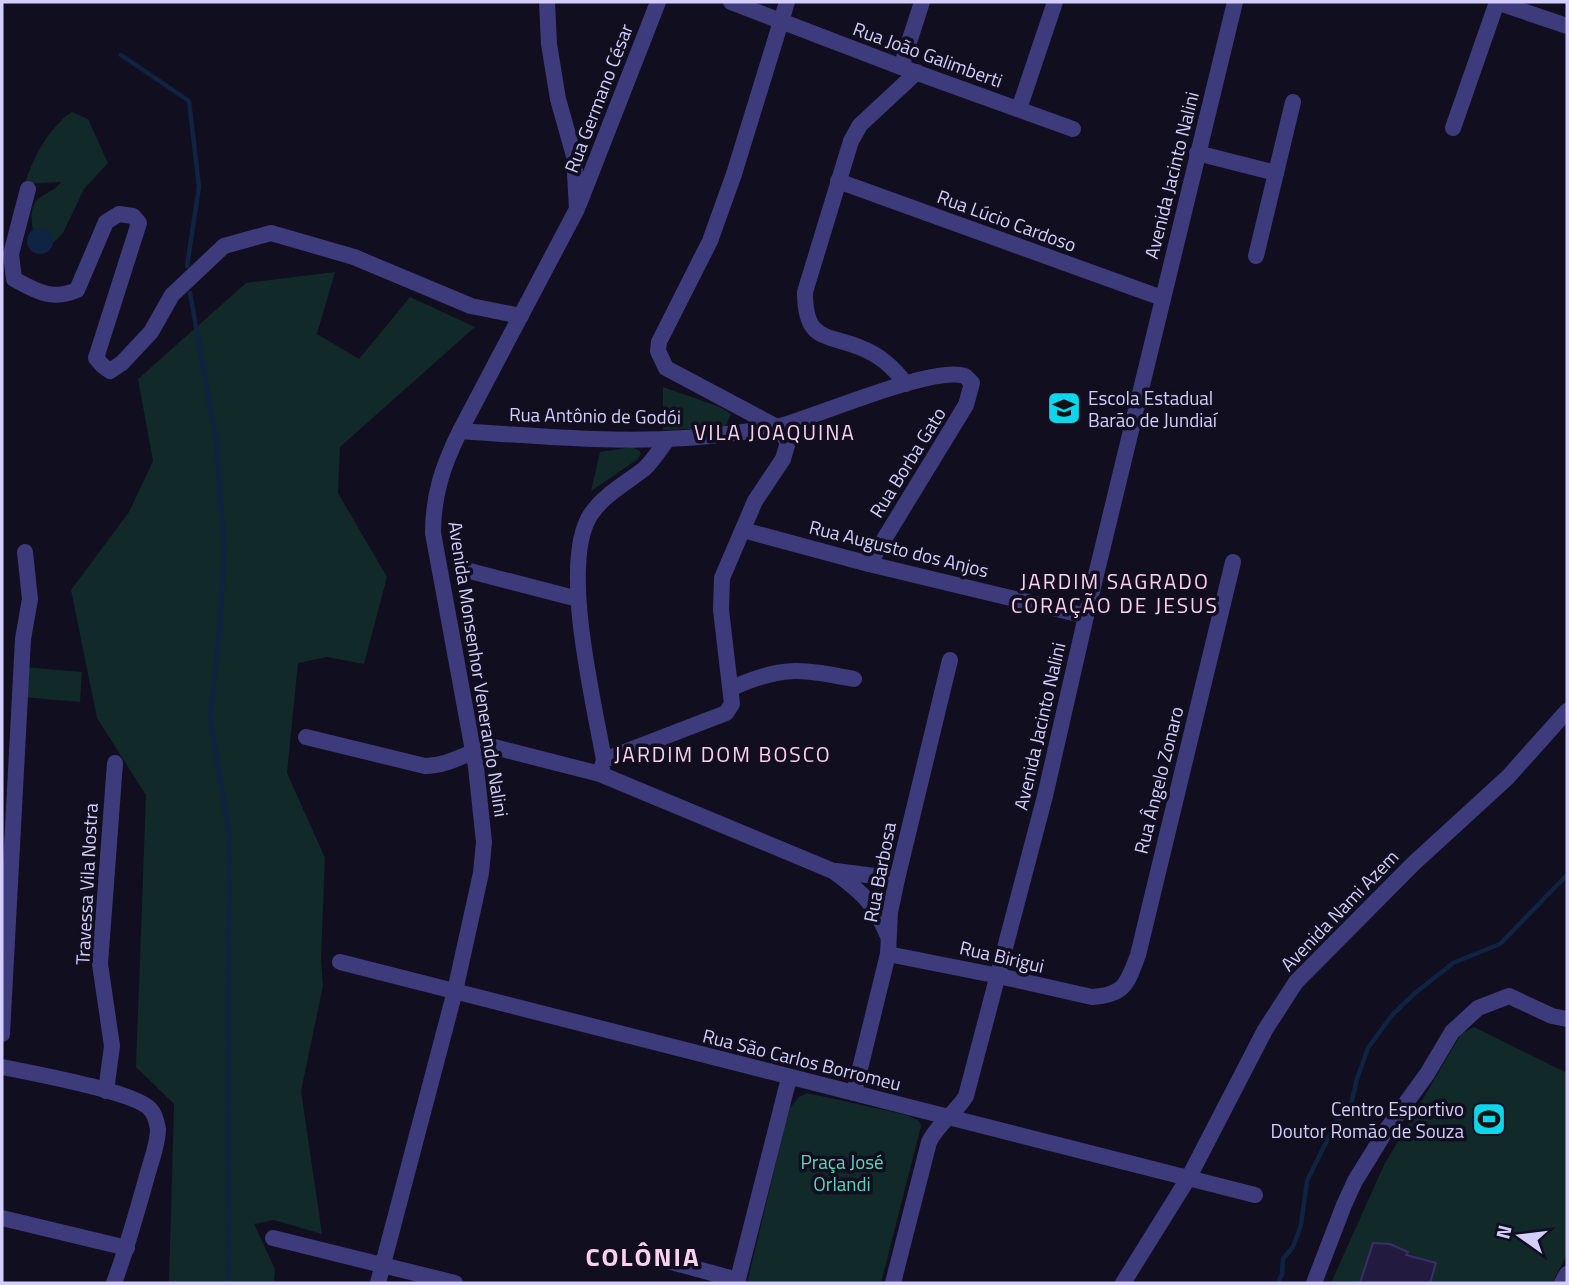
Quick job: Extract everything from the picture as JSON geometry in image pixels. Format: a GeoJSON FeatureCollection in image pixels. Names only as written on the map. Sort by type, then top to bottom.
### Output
{"type":"FeatureCollection","features":[{"type":"Feature","properties":{"kind":"street"},"geometry":{"type":"LineString","coordinates":[[547,2],[549,44],[558,99],[574,156],[577,209]]}},
{"type":"Feature","properties":{"kind":"street","name":"Rua Germano César"},"geometry":{"type":"LineString","coordinates":[[577,209],[658,2]]}},
{"type":"Feature","properties":{"kind":"street","name":"Rua João Galimberti"},"geometry":{"type":"LineString","coordinates":[[731,2],[1073,129]]}},
{"type":"Feature","properties":{"kind":"street"},"geometry":{"type":"LineString","coordinates":[[602,767],[730,709],[732,688],[720,610],[721,587],[725,569],[755,501],[787,450],[788,442],[778,427],[666,368],[658,351],[659,342],[710,241],[734,174],[787,2]]}},
{"type":"Feature","properties":{"kind":"street"},"geometry":{"type":"LineString","coordinates":[[906,384],[890,364],[860,347],[829,339],[810,323],[805,309],[805,292],[850,141],[860,125],[909,70],[922,2]]}},
{"type":"Feature","properties":{"kind":"street"},"geometry":{"type":"LineString","coordinates":[[1019,109],[1055,2]]}},
{"type":"Feature","properties":{"kind":"street","name":"Avenida Jacinto Nalini"},"geometry":{"type":"LineString","coordinates":[[893,1283],[929,1142],[966,1096],[999,976],[1045,796],[1162,298],[1235,2]]}},
{"type":"Feature","properties":{"kind":"street"},"geometry":{"type":"LineString","coordinates":[[1453,128],[1496,2],[1567,26]]}},
{"type":"Feature","properties":{"kind":"street"},"geometry":{"type":"LineString","coordinates":[[1256,256],[1293,102]]}},
{"type":"Feature","properties":{"kind":"street"},"geometry":{"type":"LineString","coordinates":[[1197,153],[1276,173]]}},
{"type":"Feature","properties":{"kind":"street","name":"Rua Lúcio Cardoso"},"geometry":{"type":"LineString","coordinates":[[838,181],[1162,298]]}},
{"type":"Feature","properties":{"kind":"street"},"geometry":{"type":"LineString","coordinates":[[28,189],[11,254],[14,279],[36,291],[62,297],[77,290],[106,222],[119,214],[133,216],[139,223],[96,358],[110,370],[122,363],[151,332],[172,295],[224,246],[271,233],[354,257],[471,306],[521,316]]}},
{"type":"Feature","properties":{"kind":"street","name":"Avenida Monsenhor Venerando Nalini"},"geometry":{"type":"LineString","coordinates":[[378,1283],[455,991],[481,873],[484,842],[472,750],[433,533],[436,487],[460,431],[577,209]]}},
{"type":"Feature","properties":{"kind":"street","name":"Rua Antônio de Godói"},"geometry":{"type":"LineString","coordinates":[[460,431],[580,439],[667,440],[778,427],[906,384],[955,373],[971,380]]}},
{"type":"Feature","properties":{"kind":"street","name":"Rua Borba Gato"},"geometry":{"type":"LineString","coordinates":[[869,564],[966,405],[972,388],[971,380]]}},
{"type":"Feature","properties":{"kind":"street"},"geometry":{"type":"LineString","coordinates":[[602,767],[578,599],[582,528],[605,498],[646,467],[667,440]]}},
{"type":"Feature","properties":{"kind":"street","name":"Rua Augusto dos Anjos"},"geometry":{"type":"LineString","coordinates":[[743,530],[1086,617]]}},
{"type":"Feature","properties":{"kind":"street"},"geometry":{"type":"LineString","coordinates":[[2,1034],[23,639],[30,599],[25,552]]}},
{"type":"Feature","properties":{"kind":"street","name":"Rua Ângelo Zonaro"},"geometry":{"type":"LineString","coordinates":[[1107,996],[1124,987],[1138,955],[1233,562]]}},
{"type":"Feature","properties":{"kind":"street"},"geometry":{"type":"LineString","coordinates":[[466,570],[578,599]]}},
{"type":"Feature","properties":{"kind":"street","name":"Rua Barbosa"},"geometry":{"type":"LineString","coordinates":[[854,1093],[888,954],[888,936],[897,878],[950,660]]}},
{"type":"Feature","properties":{"kind":"street"},"geometry":{"type":"LineString","coordinates":[[732,688],[761,675],[780,671],[816,671],[854,679]]}},
{"type":"Feature","properties":{"kind":"street","name":"Avenida Nami Azem"},"geometry":{"type":"LineString","coordinates":[[1123,1283],[1189,1177],[1265,1030],[1296,982],[1413,864],[1508,777],[1567,711]]}},
{"type":"Feature","properties":{"kind":"street"},"geometry":{"type":"LineString","coordinates":[[306,737],[425,766],[444,765],[472,750],[490,746],[602,767],[833,871],[866,897],[876,910],[888,936]]}},
{"type":"Feature","properties":{"kind":"street","name":"Travessa Vila Nostra"},"geometry":{"type":"LineString","coordinates":[[106,1091],[112,1046],[100,964],[115,763]]}},
{"type":"Feature","properties":{"kind":"street"},"geometry":{"type":"LineString","coordinates":[[833,871],[897,878]]}},
{"type":"Feature","properties":{"kind":"street","name":"Rua Birigui"},"geometry":{"type":"LineString","coordinates":[[888,954],[999,976],[1074,995],[1107,996]]}},
{"type":"Feature","properties":{"kind":"street","name":"Rua São Carlos Borromeu"},"geometry":{"type":"LineString","coordinates":[[340,962],[1255,1195]]}},
{"type":"Feature","properties":{"kind":"street"},"geometry":{"type":"LineString","coordinates":[[1314,1283],[1355,1181],[1452,1032],[1478,1007],[1509,996],[1552,1016],[1567,1019]]}},
{"type":"Feature","properties":{"kind":"street"},"geometry":{"type":"LineString","coordinates":[[2,1067],[106,1091],[139,1102],[154,1114],[158,1129],[127,1248],[114,1283]]}},
{"type":"Feature","properties":{"kind":"street"},"geometry":{"type":"LineString","coordinates":[[660,1259],[737,1282],[789,1078]]}},
{"type":"Feature","properties":{"kind":"street"},"geometry":{"type":"LineString","coordinates":[[2,1218],[127,1248]]}},
{"type":"Feature","properties":{"kind":"street"},"geometry":{"type":"LineString","coordinates":[[273,1238],[455,1283]]}},
{"type":"Feature","properties":{"kind":"street"},"geometry":{"type":"LineString","coordinates":[[1562,1283],[1567,1274]]}},
{"type":"Feature","properties":{"kind":"green space"},"geometry":{"type":"Polygon","coordinates":[[[72,112],[88,119],[108,163],[84,189],[63,233],[48,248],[35,243],[33,209],[38,199],[61,182],[25,184],[43,144],[56,126],[72,112]]]}},
{"type":"Feature","properties":{"kind":"green space"},"geometry":{"type":"Polygon","coordinates":[[[335,272],[317,334],[359,359],[410,297],[475,327],[340,447],[338,493],[387,577],[364,664],[327,657],[298,663],[287,773],[325,858],[321,959],[323,986],[301,1091],[322,1234],[274,1220],[254,1224],[275,1269],[274,1283],[169,1283],[174,1104],[136,1067],[146,795],[97,718],[71,590],[129,512],[153,461],[138,379],[246,283],[335,272]]]}},
{"type":"Feature","properties":{"kind":"green space"},"geometry":{"type":"Polygon","coordinates":[[[663,387],[720,407],[731,414],[725,427],[663,430],[663,387]]]}},
{"type":"Feature","properties":{"kind":"green space"},"geometry":{"type":"Polygon","coordinates":[[[632,447],[640,451],[638,459],[591,491],[600,452],[632,447]]]}},
{"type":"Feature","properties":{"kind":"green space"},"geometry":{"type":"Polygon","coordinates":[[[24,667],[82,672],[80,702],[22,697],[24,667]]]}},
{"type":"Feature","properties":{"kind":"green space","name":"Centro Esportivo Doutor Romão de Souza"},"geometry":{"type":"Polygon","coordinates":[[[1474,1027],[1567,1073],[1567,1255],[1552,1283],[1331,1283],[1384,1165],[1461,1034],[1474,1027]]]}},
{"type":"Feature","properties":{"kind":"green space","name":"Praça José Orlandi"},"geometry":{"type":"Polygon","coordinates":[[[807,1093],[907,1115],[919,1121],[921,1126],[881,1283],[747,1283],[789,1109],[799,1097],[807,1093]]]}},
{"type":"Feature","properties":{"kind":"water"},"geometry":{"type":"Polygon","coordinates":[[[40,228],[49,232],[53,241],[49,250],[40,254],[31,250],[27,241],[31,232],[40,228]]]}},
{"type":"Feature","properties":{"kind":"building"},"geometry":{"type":"Polygon","coordinates":[[[1373,1243],[1390,1244],[1408,1252],[1406,1255],[1436,1263],[1430,1283],[1360,1283],[1373,1243]]]}},
{"type":"Feature","properties":{"kind":"waterway"},"geometry":{"type":"LineString","coordinates":[[121,55],[189,101],[199,187],[187,266]]}},
{"type":"Feature","properties":{"kind":"waterway"},"geometry":{"type":"LineString","coordinates":[[190,293],[217,445],[224,550],[220,626],[210,718],[229,831],[228,1283]]}},
{"type":"Feature","properties":{"kind":"waterway"},"geometry":{"type":"LineString","coordinates":[[1278,1283],[1283,1259],[1293,1247],[1301,1225],[1307,1181],[1336,1122],[1350,1109],[1368,1048],[1392,1015],[1414,994],[1453,963],[1500,944],[1567,875]]}},
{"type":"Feature","properties":{"kind":"place","name":"Escola Estadual Barão de Jundiaí"},"geometry":{"type":"Point","coordinates":[1064,408]}},
{"type":"Feature","properties":{"kind":"place","name":"Centro Esportivo Doutor Romão de Souza"},"geometry":{"type":"Point","coordinates":[1489,1119]}},
{"type":"Feature","properties":{"kind":"district","name":"VILA JOAQUINA"},"geometry":{"type":"Point","coordinates":[775,432]}},
{"type":"Feature","properties":{"kind":"district","name":"JARDIM SAGRADO CORAÇÃO DE JESUS"},"geometry":{"type":"Point","coordinates":[1115,593]}},
{"type":"Feature","properties":{"kind":"district","name":"JARDIM DOM BOSCO"},"geometry":{"type":"Point","coordinates":[723,754]}},
{"type":"Feature","properties":{"kind":"district","name":"COLÔNIA"},"geometry":{"type":"Point","coordinates":[643,1256]}}]}
